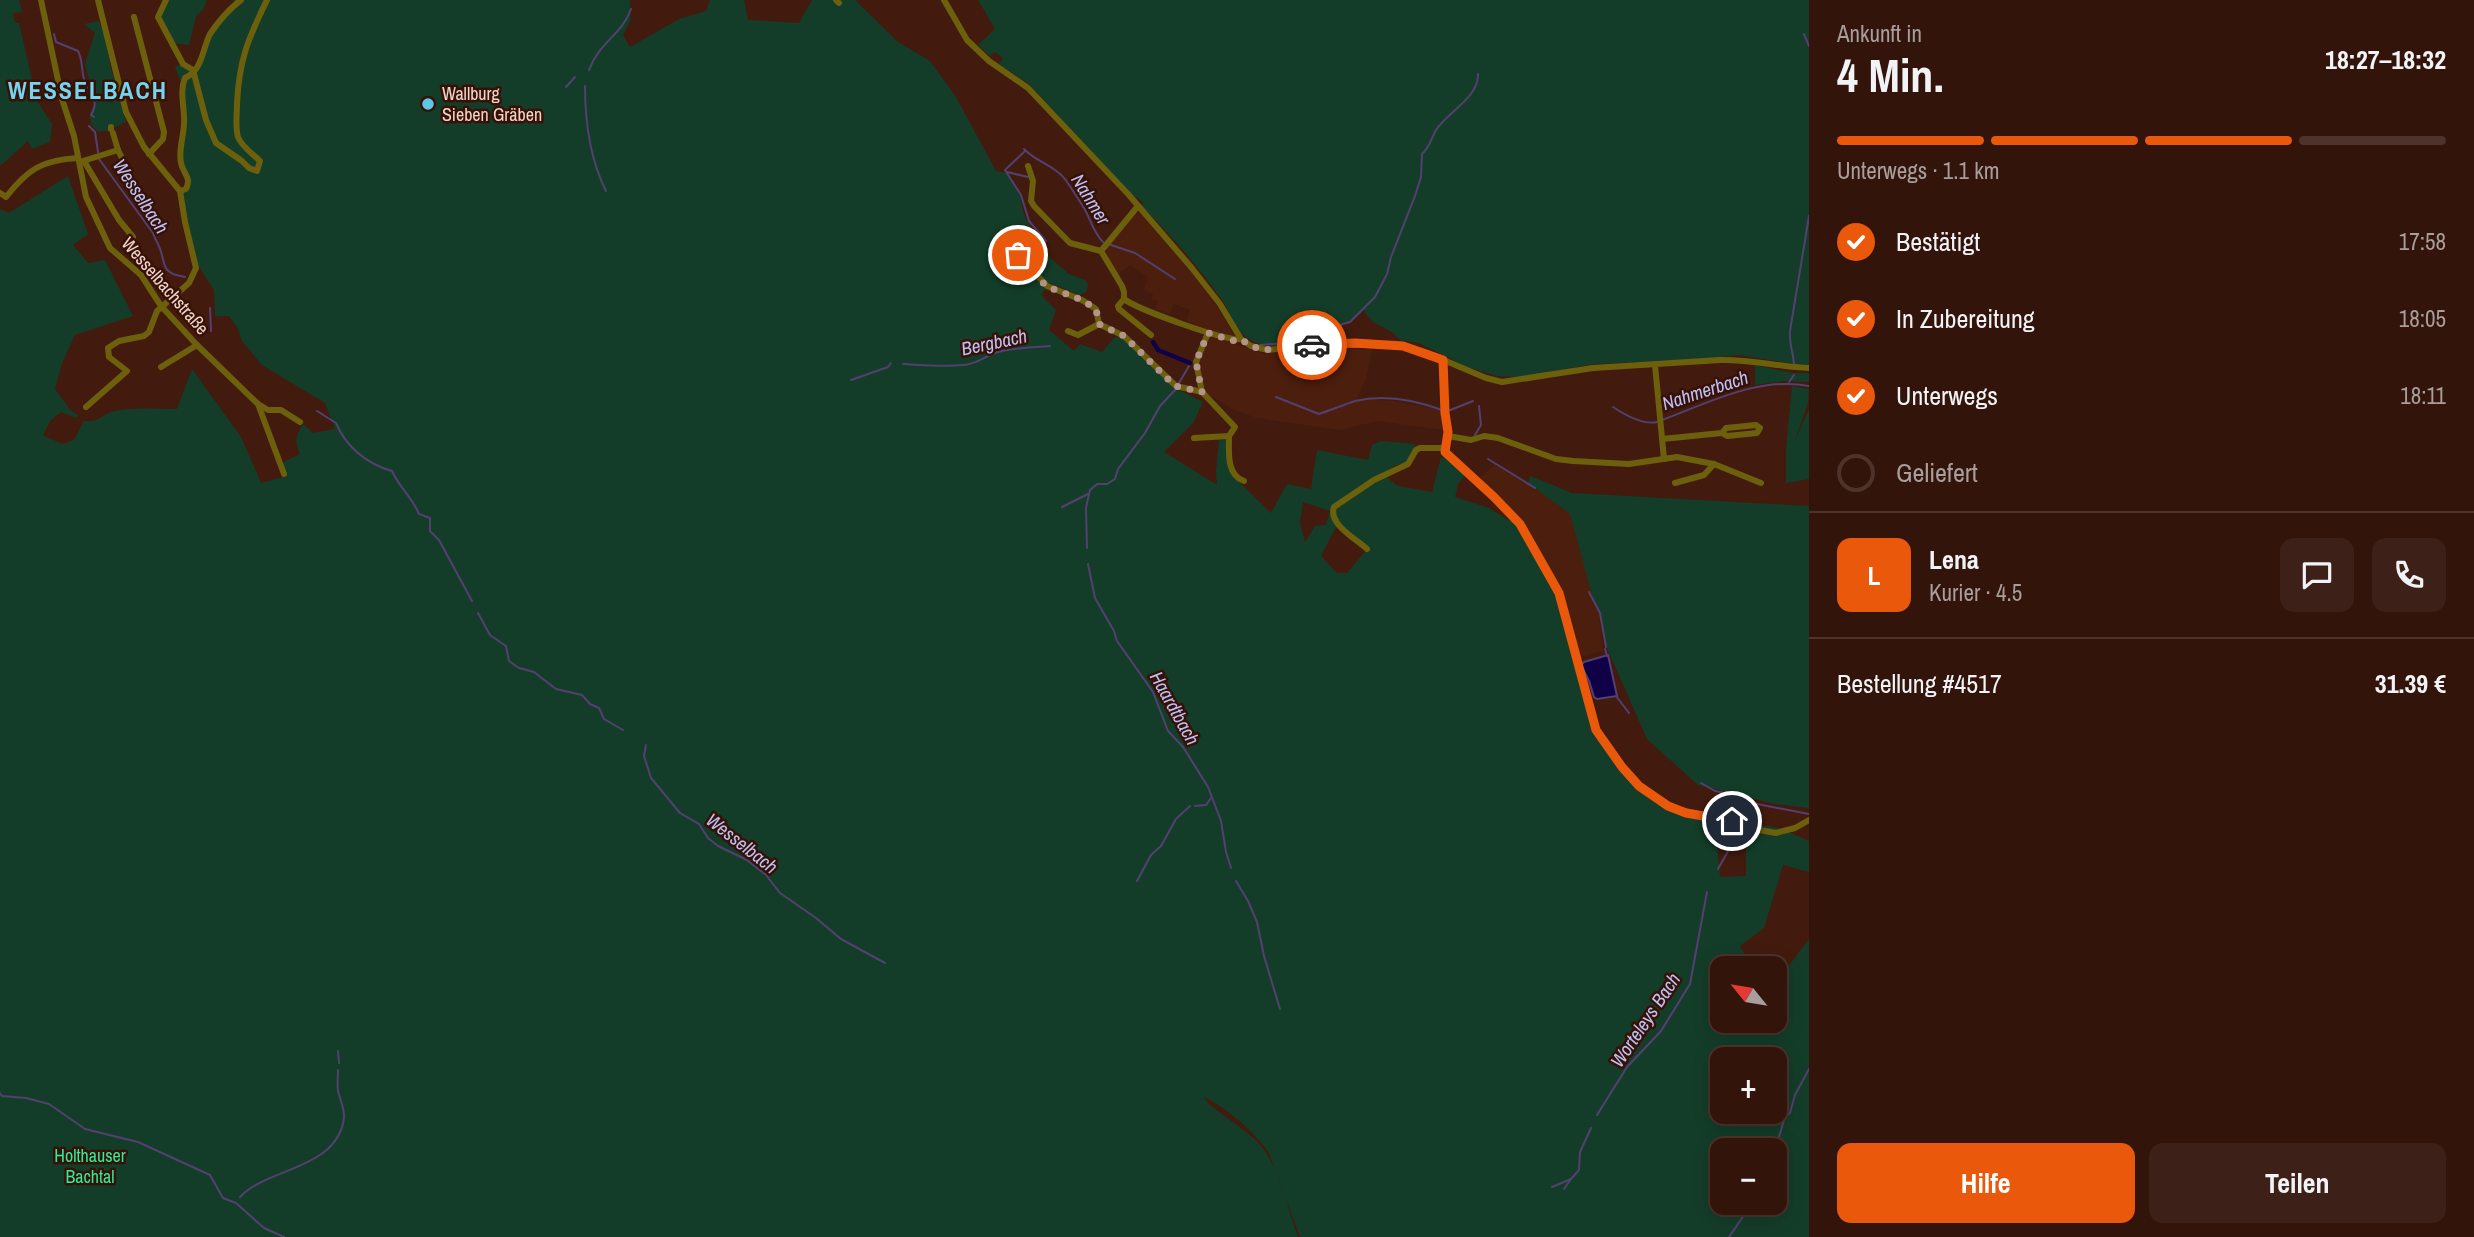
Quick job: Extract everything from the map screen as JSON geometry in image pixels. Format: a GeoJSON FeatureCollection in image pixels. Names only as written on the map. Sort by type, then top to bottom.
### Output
{"type":"FeatureCollection","features":[{"type":"Feature","properties":{"kind":"street","name":"Wesselbachstraße"},"geometry":{"type":"LineString","coordinates":[[41,0],[47,35],[80,160],[86,197],[110,248],[141,275],[161,306],[258,404],[268,410],[281,410],[300,422]]}},
{"type":"Feature","properties":{"kind":"street"},"geometry":{"type":"LineString","coordinates":[[86,407],[127,371],[110,357],[108,348],[119,341],[149,332],[161,306],[189,283],[196,262],[180,191],[138,138],[127,112],[98,0]]}},
{"type":"Feature","properties":{"kind":"street"},"geometry":{"type":"LineString","coordinates":[[166,0],[158,17],[183,64],[194,70],[206,120],[216,143],[257,171],[260,161],[239,137],[236,122],[240,65],[267,0]]}},
{"type":"Feature","properties":{"kind":"street"},"geometry":{"type":"LineString","coordinates":[[180,191],[187,189],[189,184],[181,163],[184,124],[182,85],[202,60],[209,36],[220,20],[241,0]]}},
{"type":"Feature","properties":{"kind":"street"},"geometry":{"type":"LineString","coordinates":[[944,0],[967,40],[1028,88],[1138,206],[1220,304],[1241,339],[1255,348],[1268,350],[1324,344],[1403,346],[1502,382],[1592,368],[1738,359],[1777,367],[1809,368]]}},
{"type":"Feature","properties":{"kind":"street"},"geometry":{"type":"LineString","coordinates":[[134,17],[164,132],[163,139],[149,154]]}},
{"type":"Feature","properties":{"kind":"street"},"geometry":{"type":"LineString","coordinates":[[111,130],[131,177]]}},
{"type":"Feature","properties":{"kind":"street"},"geometry":{"type":"LineString","coordinates":[[0,193],[6,197],[41,164],[80,160],[118,150]]}},
{"type":"Feature","properties":{"kind":"street"},"geometry":{"type":"LineString","coordinates":[[80,160],[133,237]]}},
{"type":"Feature","properties":{"kind":"street"},"geometry":{"type":"LineString","coordinates":[[1028,166],[1032,181],[1031,201],[1034,206],[1070,243],[1104,246]]}},
{"type":"Feature","properties":{"kind":"street"},"geometry":{"type":"LineString","coordinates":[[1104,246],[1138,206]]}},
{"type":"Feature","properties":{"kind":"street"},"geometry":{"type":"LineString","coordinates":[[1104,246],[1124,292],[1119,309],[1151,335]]}},
{"type":"Feature","properties":{"kind":"street"},"geometry":{"type":"LineString","coordinates":[[1018,255],[1046,286],[1082,300],[1096,309],[1099,324]]}},
{"type":"Feature","properties":{"kind":"street"},"geometry":{"type":"LineString","coordinates":[[1124,299],[1208,333],[1235,341],[1241,339]]}},
{"type":"Feature","properties":{"kind":"street"},"geometry":{"type":"LineString","coordinates":[[1068,331],[1078,335],[1099,324]]}},
{"type":"Feature","properties":{"kind":"street"},"geometry":{"type":"LineString","coordinates":[[1099,324],[1124,336],[1175,386],[1202,392],[1235,425],[1229,436],[1232,471],[1237,479],[1244,481]]}},
{"type":"Feature","properties":{"kind":"street"},"geometry":{"type":"LineString","coordinates":[[1202,392],[1196,362],[1208,333]]}},
{"type":"Feature","properties":{"kind":"street"},"geometry":{"type":"LineString","coordinates":[[161,367],[197,345]]}},
{"type":"Feature","properties":{"kind":"street"},"geometry":{"type":"LineString","coordinates":[[1443,360],[1447,454],[1494,497],[1522,529],[1559,593],[1596,730],[1622,767],[1639,786],[1675,809],[1776,833],[1795,828],[1809,820]]}},
{"type":"Feature","properties":{"kind":"street"},"geometry":{"type":"LineString","coordinates":[[1655,365],[1664,459]]}},
{"type":"Feature","properties":{"kind":"street"},"geometry":{"type":"LineString","coordinates":[[258,404],[284,474]]}},
{"type":"Feature","properties":{"kind":"street"},"geometry":{"type":"LineString","coordinates":[[1662,439],[1722,433],[1727,436],[1757,433],[1760,429],[1756,425],[1726,428],[1722,433]]}},
{"type":"Feature","properties":{"kind":"street"},"geometry":{"type":"LineString","coordinates":[[1194,438],[1229,436]]}},
{"type":"Feature","properties":{"kind":"street"},"geometry":{"type":"LineString","coordinates":[[1448,436],[1471,440],[1488,436],[1556,459],[1573,461],[1629,464],[1677,457],[1714,464],[1761,483]]}},
{"type":"Feature","properties":{"kind":"street"},"geometry":{"type":"LineString","coordinates":[[1367,549],[1334,520],[1331,512],[1334,507],[1390,471],[1408,464],[1416,450],[1445,448]]}},
{"type":"Feature","properties":{"kind":"street"},"geometry":{"type":"LineString","coordinates":[[1675,483],[1704,475],[1714,464]]}},
{"type":"Feature","properties":{"kind":"shaded area"},"geometry":{"type":"Polygon","coordinates":[[[1139,212],[1189,270],[1221,312],[1234,336],[1186,321],[1190,310],[1174,304],[1170,314],[1156,309],[1157,300],[1151,300],[1153,294],[1144,290],[1148,277],[1130,265],[1118,274],[1106,254],[1107,247],[1134,214],[1139,212]]]}},
{"type":"Feature","properties":{"kind":"shaded area"},"geometry":{"type":"Polygon","coordinates":[[[1210,335],[1264,354],[1310,348],[1372,349],[1366,379],[1357,399],[1395,401],[1443,410],[1444,430],[1377,421],[1340,430],[1257,418],[1234,410],[1206,393],[1197,366],[1210,335]]]}},
{"type":"Feature","properties":{"kind":"shaded area"},"geometry":{"type":"Polygon","coordinates":[[[1495,464],[1528,483],[1570,514],[1599,613],[1603,651],[1575,658],[1528,539],[1477,481],[1495,464]]]}},
{"type":"Feature","properties":{"kind":"shaded area"},"geometry":{"type":"Polygon","coordinates":[[[1608,655],[1617,696],[1597,699],[1581,665],[1608,655]]]}},
{"type":"Feature","properties":{"kind":"green space"},"geometry":{"type":"Polygon","coordinates":[[[0,0],[19,0],[22,12],[13,13],[15,23],[19,23],[37,101],[52,124],[50,142],[32,149],[28,141],[0,166],[0,0]]]}},
{"type":"Feature","properties":{"kind":"green space"},"geometry":{"type":"Polygon","coordinates":[[[168,0],[207,0],[203,10],[196,16],[189,45],[173,43],[160,16],[168,0]]]}},
{"type":"Feature","properties":{"kind":"green space","name":"Holthauser Bachtal"},"geometry":{"type":"Polygon","coordinates":[[[233,0],[630,0],[631,19],[623,35],[630,47],[679,19],[706,11],[710,0],[744,0],[748,20],[799,23],[812,0],[855,0],[898,42],[930,61],[956,97],[996,171],[1006,173],[1019,191],[1024,215],[1047,255],[1069,274],[1085,280],[1088,285],[1087,291],[1080,295],[1050,283],[1041,295],[1056,310],[1049,330],[1074,351],[1080,344],[1102,352],[1115,337],[1124,339],[1175,388],[1203,402],[1193,423],[1164,452],[1217,485],[1219,440],[1227,439],[1237,480],[1271,513],[1287,484],[1311,489],[1317,450],[1368,460],[1372,445],[1381,441],[1416,444],[1405,463],[1382,474],[1398,486],[1432,492],[1441,457],[1453,460],[1466,474],[1458,484],[1455,497],[1489,508],[1508,520],[1513,517],[1558,593],[1587,712],[1599,738],[1620,768],[1668,807],[1719,818],[1716,832],[1720,877],[1746,876],[1746,823],[1779,828],[1809,841],[1809,872],[1783,865],[1764,928],[1740,946],[1745,956],[1710,956],[1710,1033],[1787,1033],[1787,968],[1809,939],[1809,1237],[1300,1237],[1284,1194],[1298,1237],[0,1237],[0,209],[9,213],[68,176],[88,234],[73,245],[88,263],[105,260],[133,316],[75,335],[62,363],[55,389],[71,411],[78,415],[77,418],[61,412],[50,421],[43,435],[62,444],[74,440],[84,421],[94,420],[110,412],[130,409],[177,409],[192,369],[241,437],[261,483],[287,476],[282,463],[300,454],[297,439],[303,424],[313,433],[335,429],[325,403],[262,365],[242,341],[229,316],[215,316],[214,290],[196,262],[180,191],[189,184],[181,163],[182,85],[175,67],[181,64],[193,70],[209,36],[234,5],[233,0]],[[1303,502],[1300,523],[1305,542],[1315,526],[1326,525],[1330,511],[1303,502]],[[1338,523],[1321,556],[1337,573],[1347,573],[1368,548],[1338,523]],[[1204,1097],[1248,1133],[1268,1156],[1276,1173],[1269,1153],[1248,1129],[1204,1097]]]}},
{"type":"Feature","properties":{"kind":"green space"},"geometry":{"type":"Polygon","coordinates":[[[978,0],[1809,0],[1809,366],[1738,355],[1594,364],[1519,377],[1497,376],[1467,367],[1419,343],[1400,340],[1392,332],[1373,322],[1362,309],[1342,326],[1321,337],[1284,346],[1259,344],[1244,336],[1213,288],[1173,239],[1141,206],[1143,202],[1130,193],[1029,84],[999,64],[1003,58],[995,52],[990,56],[978,45],[995,29],[978,0]]]}},
{"type":"Feature","properties":{"kind":"green space"},"geometry":{"type":"Polygon","coordinates":[[[98,21],[105,33],[110,64],[126,122],[107,131],[97,131],[91,124],[90,112],[95,104],[85,64],[95,33],[84,24],[98,21]]]}},
{"type":"Feature","properties":{"kind":"green space"},"geometry":{"type":"Polygon","coordinates":[[[1755,365],[1792,373],[1809,373],[1809,382],[1784,381],[1755,385],[1755,365]]]}},
{"type":"Feature","properties":{"kind":"green space"},"geometry":{"type":"Polygon","coordinates":[[[1792,386],[1809,389],[1808,403],[1794,443],[1809,409],[1809,479],[1786,483],[1786,449],[1792,386]]]}},
{"type":"Feature","properties":{"kind":"green space"},"geometry":{"type":"Polygon","coordinates":[[[1530,476],[1572,493],[1809,506],[1809,808],[1775,804],[1698,785],[1647,739],[1607,648],[1598,606],[1595,606],[1570,514],[1528,483],[1530,476]]]}},
{"type":"Feature","properties":{"kind":"waterway"},"geometry":{"type":"LineString","coordinates":[[589,70],[593,60],[622,26],[631,9]]}},
{"type":"Feature","properties":{"kind":"waterway","name":"Wesselbach"},"geometry":{"type":"LineString","coordinates":[[54,34],[56,42],[78,51],[84,79],[95,104],[91,115],[94,117]]}},
{"type":"Feature","properties":{"kind":"waterway"},"geometry":{"type":"LineString","coordinates":[[1804,34],[1809,46]]}},
{"type":"Feature","properties":{"kind":"waterway"},"geometry":{"type":"LineString","coordinates":[[1260,345],[1314,341],[1336,326],[1350,322],[1375,297],[1387,274],[1415,196],[1421,177],[1422,154],[1441,123],[1468,98],[1477,83],[1478,74]]}},
{"type":"Feature","properties":{"kind":"waterway"},"geometry":{"type":"LineString","coordinates":[[566,87],[575,77]]}},
{"type":"Feature","properties":{"kind":"waterway"},"geometry":{"type":"LineString","coordinates":[[585,86],[590,140],[606,191]]}},
{"type":"Feature","properties":{"kind":"waterway","name":"Wesselbach"},"geometry":{"type":"LineString","coordinates":[[89,126],[95,132],[98,152]]}},
{"type":"Feature","properties":{"kind":"waterway","name":"Nahmer"},"geometry":{"type":"LineString","coordinates":[[1024,149],[1065,179],[1103,242]]}},
{"type":"Feature","properties":{"kind":"waterway"},"geometry":{"type":"LineString","coordinates":[[1025,151],[1005,170],[1021,195],[1029,221],[1046,241]]}},
{"type":"Feature","properties":{"kind":"waterway","name":"Wesselbach"},"geometry":{"type":"LineString","coordinates":[[99,159],[153,233],[167,270],[185,277]]}},
{"type":"Feature","properties":{"kind":"waterway"},"geometry":{"type":"LineString","coordinates":[[1007,172],[1028,177]]}},
{"type":"Feature","properties":{"kind":"waterway"},"geometry":{"type":"LineString","coordinates":[[1794,364],[1790,331],[1809,216]]}},
{"type":"Feature","properties":{"kind":"waterway","name":"Nahmer"},"geometry":{"type":"LineString","coordinates":[[1108,244],[1135,253],[1175,279]]}},
{"type":"Feature","properties":{"kind":"waterway","name":"Wesselbach"},"geometry":{"type":"LineString","coordinates":[[210,308],[211,331]]}},
{"type":"Feature","properties":{"kind":"waterway"},"geometry":{"type":"LineString","coordinates":[[1153,342],[1158,350],[1190,363]]}},
{"type":"Feature","properties":{"kind":"waterway","name":"Bergbach"},"geometry":{"type":"LineString","coordinates":[[903,364],[964,365],[1001,351],[1050,346]]}},
{"type":"Feature","properties":{"kind":"waterway","name":"Bergbach"},"geometry":{"type":"LineString","coordinates":[[851,380],[888,367],[891,363]]}},
{"type":"Feature","properties":{"kind":"waterway","name":"Haardtbach"},"geometry":{"type":"LineString","coordinates":[[1179,383],[1189,366]]}},
{"type":"Feature","properties":{"kind":"waterway"},"geometry":{"type":"LineString","coordinates":[[1789,382],[1794,375]]}},
{"type":"Feature","properties":{"kind":"waterway","name":"Nahmerbach"},"geometry":{"type":"LineString","coordinates":[[1662,420],[1753,388],[1790,384],[1809,386]]}},
{"type":"Feature","properties":{"kind":"waterway","name":"Haardtbach"},"geometry":{"type":"LineString","coordinates":[[1087,548],[1086,508],[1090,490],[1097,484],[1107,484],[1115,479],[1118,469],[1145,433],[1160,406],[1176,389]]}},
{"type":"Feature","properties":{"kind":"waterway","name":"Nahmer"},"geometry":{"type":"LineString","coordinates":[[1276,397],[1319,414],[1355,401],[1377,398],[1421,403],[1442,410]]}},
{"type":"Feature","properties":{"kind":"waterway","name":"Nahmer"},"geometry":{"type":"LineString","coordinates":[[1448,411],[1473,401]]}},
{"type":"Feature","properties":{"kind":"waterway"},"geometry":{"type":"LineString","coordinates":[[1475,435],[1481,425],[1479,406]]}},
{"type":"Feature","properties":{"kind":"waterway","name":"Nahmerbach"},"geometry":{"type":"LineString","coordinates":[[1613,407],[1640,421],[1657,422]]}},
{"type":"Feature","properties":{"kind":"waterway","name":"Wesselbach"},"geometry":{"type":"LineString","coordinates":[[317,411],[336,423],[345,440],[358,453],[374,464],[392,471],[419,514],[430,518],[430,531],[439,540],[472,601]]}},
{"type":"Feature","properties":{"kind":"waterway"},"geometry":{"type":"LineString","coordinates":[[1488,459],[1535,488]]}},
{"type":"Feature","properties":{"kind":"waterway"},"geometry":{"type":"LineString","coordinates":[[1062,507],[1088,494]]}},
{"type":"Feature","properties":{"kind":"waterway","name":"Haardtbach"},"geometry":{"type":"LineString","coordinates":[[1088,564],[1095,598],[1117,641],[1153,692],[1168,731],[1183,747],[1208,787],[1221,821],[1231,868]]}},
{"type":"Feature","properties":{"kind":"waterway"},"geometry":{"type":"LineString","coordinates":[[1589,592],[1600,613],[1606,647]]}},
{"type":"Feature","properties":{"kind":"waterway","name":"Wesselbach"},"geometry":{"type":"LineString","coordinates":[[478,613],[490,635],[506,646],[509,661],[519,668],[534,672],[556,689],[582,695],[590,704],[599,708],[604,719],[623,730]]}},
{"type":"Feature","properties":{"kind":"waterway"},"geometry":{"type":"LineString","coordinates":[[1605,649],[1607,656]]}},
{"type":"Feature","properties":{"kind":"waterway"},"geometry":{"type":"LineString","coordinates":[[1616,696],[1629,713]]}},
{"type":"Feature","properties":{"kind":"waterway","name":"Wesselbach"},"geometry":{"type":"LineString","coordinates":[[646,745],[644,756],[651,778],[680,813],[699,824],[708,838],[718,846],[747,860],[766,875],[780,893],[841,939],[885,963]]}},
{"type":"Feature","properties":{"kind":"waterway","name":"Worteleys Bach"},"geometry":{"type":"LineString","coordinates":[[1701,783],[1715,791],[1752,803],[1809,814]]}},
{"type":"Feature","properties":{"kind":"waterway"},"geometry":{"type":"LineString","coordinates":[[1195,806],[1206,805],[1211,798]]}},
{"type":"Feature","properties":{"kind":"waterway"},"geometry":{"type":"LineString","coordinates":[[1137,881],[1176,819],[1190,806]]}},
{"type":"Feature","properties":{"kind":"waterway","name":"Worteleys Bach"},"geometry":{"type":"LineString","coordinates":[[1718,869],[1741,828]]}},
{"type":"Feature","properties":{"kind":"waterway","name":"Haardtbach"},"geometry":{"type":"LineString","coordinates":[[1236,881],[1257,922],[1280,1009]]}},
{"type":"Feature","properties":{"kind":"waterway","name":"Worteleys Bach"},"geometry":{"type":"LineString","coordinates":[[1597,1115],[1627,1067],[1661,1031],[1690,984],[1707,892]]}},
{"type":"Feature","properties":{"kind":"waterway"},"geometry":{"type":"LineString","coordinates":[[338,1051],[339,1063]]}},
{"type":"Feature","properties":{"kind":"waterway"},"geometry":{"type":"LineString","coordinates":[[1779,1138],[1785,1117],[1790,1113],[1795,1095],[1809,1069]]}},
{"type":"Feature","properties":{"kind":"waterway"},"geometry":{"type":"LineString","coordinates":[[240,1197],[252,1187],[300,1166],[329,1148],[339,1135],[344,1118],[338,1091],[338,1070]]}},
{"type":"Feature","properties":{"kind":"waterway"},"geometry":{"type":"LineString","coordinates":[[0,1093],[2,1096],[49,1104],[85,1129],[138,1142],[210,1175],[223,1198],[236,1203],[264,1228],[284,1237]]}},
{"type":"Feature","properties":{"kind":"waterway","name":"Worteleys Bach"},"geometry":{"type":"LineString","coordinates":[[1552,1187],[1571,1179],[1579,1170],[1580,1152],[1591,1128]]}},
{"type":"Feature","properties":{"kind":"waterway","name":"Worteleys Bach"},"geometry":{"type":"LineString","coordinates":[[1564,1189],[1571,1179]]}},
{"type":"Feature","properties":{"kind":"waterway"},"geometry":{"type":"LineString","coordinates":[[1729,1237],[1744,1215]]}},
{"type":"Feature","properties":{"kind":"way so far"},"geometry":{"type":"LineString","coordinates":[[1018,255],[1046,286],[1082,300],[1096,309],[1099,324],[1124,336],[1178,387],[1202,392],[1196,362],[1208,333],[1235,341],[1241,339],[1247,344],[1268,350],[1312,345]]}},
{"type":"Feature","properties":{"kind":"place","name":"Wallburg Sieben Gräben"},"geometry":{"type":"Point","coordinates":[428,104]}},
{"type":"Feature","properties":{"kind":"district","name":"WESSELBACH"},"geometry":{"type":"Point","coordinates":[88,91]}},
{"type":"Feature","properties":{"kind":"route"},"geometry":{"type":"LineString","coordinates":[[1312,345],[1355,343],[1403,346],[1443,360],[1448,432],[1445,452],[1520,524],[1559,593],[1581,679],[1600,737],[1622,767],[1654,798],[1686,813],[1732,821]]}}]}
